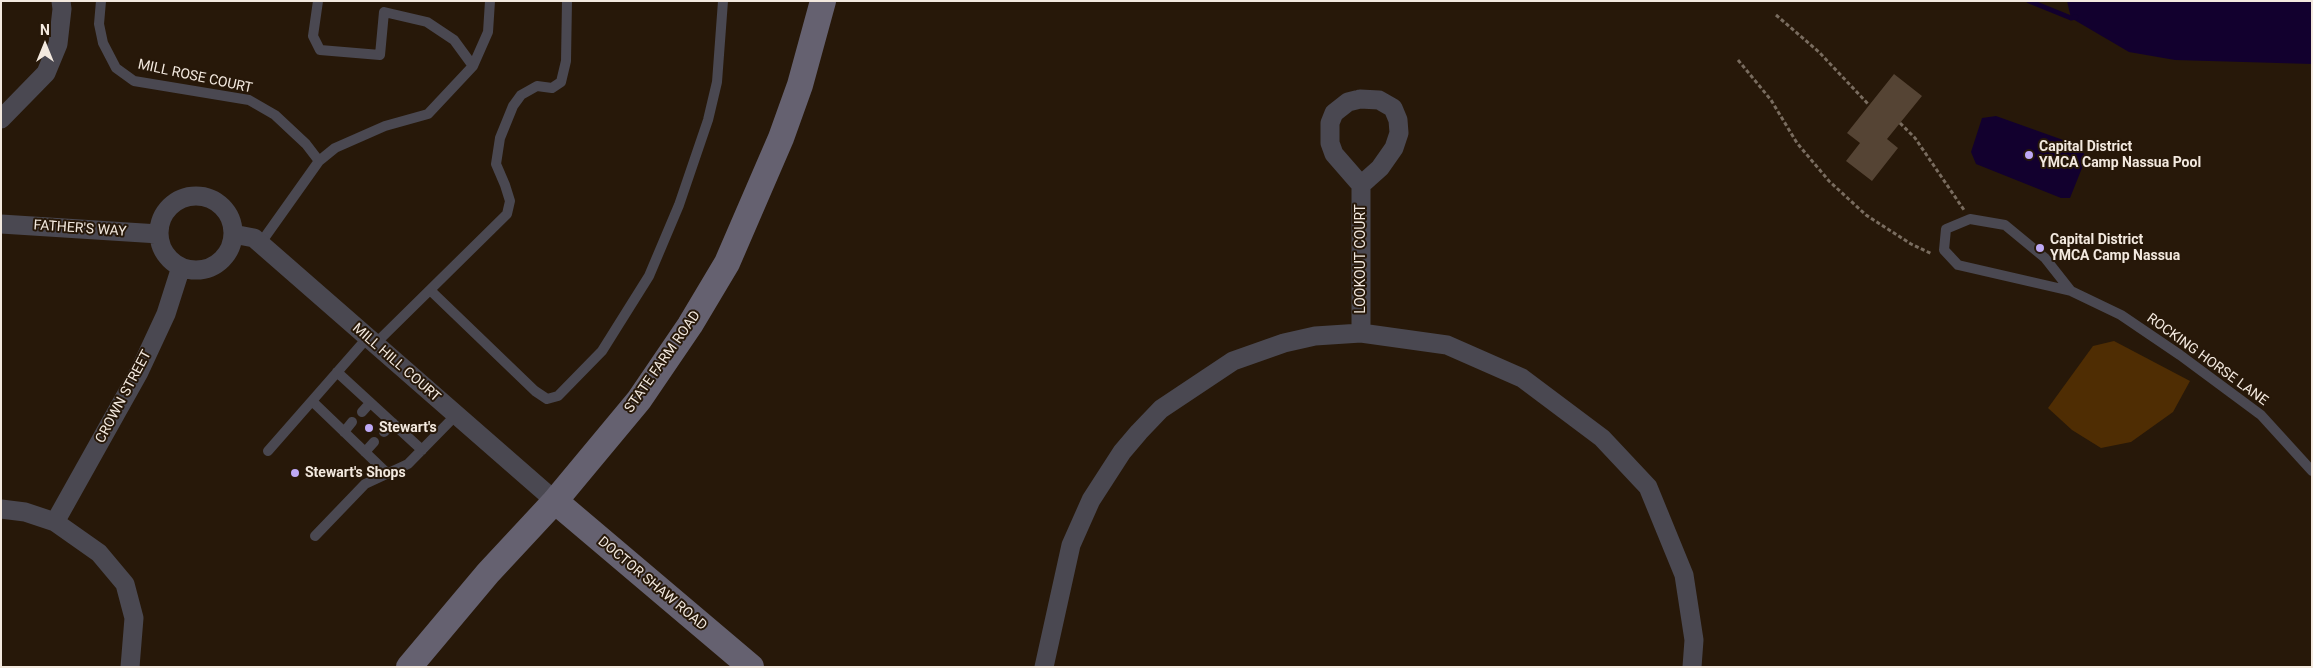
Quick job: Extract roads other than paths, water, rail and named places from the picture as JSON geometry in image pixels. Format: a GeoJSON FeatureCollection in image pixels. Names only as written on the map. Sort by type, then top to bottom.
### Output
{"type":"FeatureCollection","features":[{"type":"Feature","properties":{"kind":"main road","name":"STATE FARM ROAD"},"geometry":{"type":"LineString","coordinates":[[409,667],[488,573],[555,501],[638,400],[690,325],[727,264],[782,138],[800,85],[823,1]]}},
{"type":"Feature","properties":{"kind":"main road","name":"DOCTOR SHAW ROAD"},"geometry":{"type":"LineString","coordinates":[[555,501],[751,667]]}},
{"type":"Feature","properties":{"kind":"street"},"geometry":{"type":"LineString","coordinates":[[1,119],[46,73],[58,44],[62,9],[61,1]]}},
{"type":"Feature","properties":{"kind":"street","name":"LOOKOUT COURT"},"geometry":{"type":"LineString","coordinates":[[1360,333],[1361,185],[1334,154],[1330,143],[1330,123],[1334,113],[1348,102],[1360,99],[1379,100],[1393,108],[1398,120],[1399,133],[1394,148],[1380,168],[1361,185]]}},
{"type":"Feature","properties":{"kind":"street"},"geometry":{"type":"LineString","coordinates":[[196,196],[208,197],[227,212],[232,222],[233,234],[231,246],[225,256],[216,264],[205,269],[193,270],[182,267],[165,254],[159,234],[160,222],[165,212],[184,197],[196,196]]}},
{"type":"Feature","properties":{"kind":"street","name":"FATHER'S WAY"},"geometry":{"type":"LineString","coordinates":[[1,224],[159,234]]}},
{"type":"Feature","properties":{"kind":"street","name":"MILL HILL COURT"},"geometry":{"type":"LineString","coordinates":[[233,234],[254,238],[555,501]]}},
{"type":"Feature","properties":{"kind":"street","name":"CROWN STREET"},"geometry":{"type":"LineString","coordinates":[[55,522],[139,372],[166,314],[182,267]]}},
{"type":"Feature","properties":{"kind":"street"},"geometry":{"type":"LineString","coordinates":[[1044,667],[1071,545],[1094,496],[1122,452],[1145,426],[1161,410],[1233,361],[1284,343],[1315,336],[1360,333],[1447,344],[1522,378],[1602,438],[1648,487],[1684,574],[1694,640],[1692,667]]}},
{"type":"Feature","properties":{"kind":"street"},"geometry":{"type":"LineString","coordinates":[[1,509],[25,512],[55,522],[99,553],[125,584],[134,618],[130,667]]}},
{"type":"Feature","properties":{"kind":"lane","name":"MILL ROSE COURT"},"geometry":{"type":"LineString","coordinates":[[101,1],[98,24],[102,43],[116,68],[134,81],[249,100],[275,115],[306,144],[319,161]]}},
{"type":"Feature","properties":{"kind":"lane"},"geometry":{"type":"LineString","coordinates":[[318,1],[313,36],[320,50],[380,55],[384,12],[427,22],[454,40],[473,66]]}},
{"type":"Feature","properties":{"kind":"lane"},"geometry":{"type":"LineString","coordinates":[[260,244],[319,161],[335,148],[385,126],[428,114],[473,66],[488,32],[490,1]]}},
{"type":"Feature","properties":{"kind":"lane"},"geometry":{"type":"LineString","coordinates":[[268,452],[337,372],[430,290],[507,214],[510,201],[496,164],[500,138],[513,106],[520,95],[537,86],[552,88],[561,82],[566,61],[567,1]]}},
{"type":"Feature","properties":{"kind":"lane"},"geometry":{"type":"LineString","coordinates":[[430,290],[535,391],[546,398],[558,396],[602,351],[653,267],[679,205],[718,82],[723,1]]}},
{"type":"Feature","properties":{"kind":"lane","name":"ROCKING HORSE LANE"},"geometry":{"type":"LineString","coordinates":[[2071,291],[2044,258],[2005,225],[1970,219],[1946,228],[1944,250],[1958,265],[2071,291],[2121,315],[2180,355],[2261,415],[2312,471]]}},
{"type":"Feature","properties":{"kind":"lane"},"geometry":{"type":"LineString","coordinates":[[337,372],[422,450]]}},
{"type":"Feature","properties":{"kind":"lane"},"geometry":{"type":"LineString","coordinates":[[312,401],[388,474]]}},
{"type":"Feature","properties":{"kind":"lane"},"geometry":{"type":"LineString","coordinates":[[362,412],[370,403]]}},
{"type":"Feature","properties":{"kind":"lane"},"geometry":{"type":"LineString","coordinates":[[315,536],[365,484],[408,464],[456,416]]}},
{"type":"Feature","properties":{"kind":"lane"},"geometry":{"type":"LineString","coordinates":[[344,432],[352,422]]}},
{"type":"Feature","properties":{"kind":"lane"},"geometry":{"type":"LineString","coordinates":[[384,432],[393,423]]}},
{"type":"Feature","properties":{"kind":"lane"},"geometry":{"type":"LineString","coordinates":[[365,452],[374,442]]}},
{"type":"Feature","properties":{"kind":"waterway"},"geometry":{"type":"LineString","coordinates":[[2029,1],[2071,18],[2076,17]]}},
{"type":"Feature","properties":{"kind":"place","name":"Capital District YMCA Camp Nassua Pool"},"geometry":{"type":"Point","coordinates":[2029,155]}},
{"type":"Feature","properties":{"kind":"place","name":"Capital District YMCA Camp Nassua"},"geometry":{"type":"Point","coordinates":[2040,248]}},
{"type":"Feature","properties":{"kind":"place","name":"Stewart's"},"geometry":{"type":"Point","coordinates":[369,428]}},
{"type":"Feature","properties":{"kind":"place","name":"Stewart's Shops"},"geometry":{"type":"Point","coordinates":[295,473]}}]}
